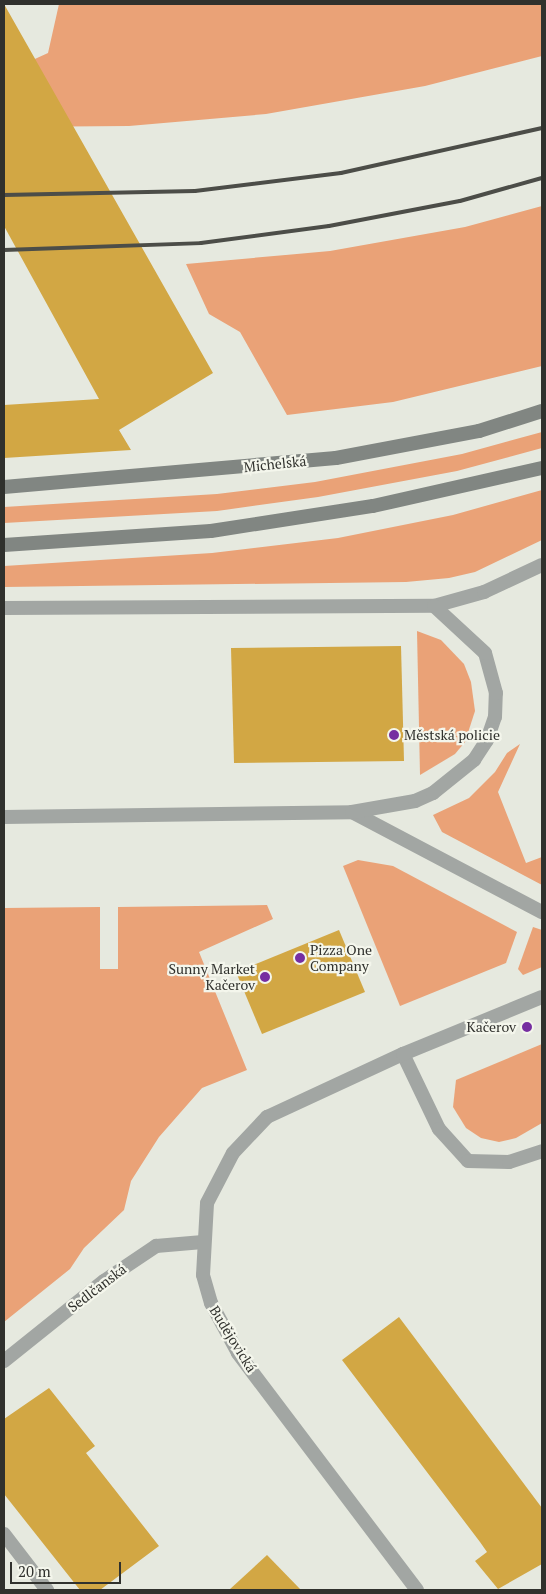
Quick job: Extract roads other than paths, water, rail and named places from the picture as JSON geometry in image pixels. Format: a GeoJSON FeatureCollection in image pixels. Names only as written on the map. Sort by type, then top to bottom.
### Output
{"type":"FeatureCollection","features":[{"type":"Feature","properties":{"kind":"main road","name":"Michelská"},"geometry":{"type":"LineString","coordinates":[[4,487],[336,458],[478,431],[542,411]]}},
{"type":"Feature","properties":{"kind":"main road"},"geometry":{"type":"LineString","coordinates":[[4,545],[211,531],[373,506],[542,468]]}},
{"type":"Feature","properties":{"kind":"street"},"geometry":{"type":"LineString","coordinates":[[4,608],[434,606],[484,592],[542,564]]}},
{"type":"Feature","properties":{"kind":"street"},"geometry":{"type":"LineString","coordinates":[[4,816],[352,812],[415,801],[433,793],[474,760],[487,740],[495,717],[493,673],[485,652],[434,606]]}},
{"type":"Feature","properties":{"kind":"street"},"geometry":{"type":"LineString","coordinates":[[352,812],[542,912]]}},
{"type":"Feature","properties":{"kind":"street","name":"Budějovická"},"geometry":{"type":"LineString","coordinates":[[417,1590],[238,1353],[211,1303],[203,1275],[203,1242],[207,1203],[232,1153],[249,1133],[289,1104],[542,996]]}},
{"type":"Feature","properties":{"kind":"street"},"geometry":{"type":"LineString","coordinates":[[403,1054],[439,1129],[468,1161],[509,1162],[542,1151]]}},
{"type":"Feature","properties":{"kind":"street","name":"Sedlčanská"},"geometry":{"type":"LineString","coordinates":[[4,1361],[104,1281],[156,1246],[203,1242]]}},
{"type":"Feature","properties":{"kind":"street"},"geometry":{"type":"LineString","coordinates":[[4,1534],[46,1590]]}},
{"type":"Feature","properties":{"kind":"railway"},"geometry":{"type":"LineString","coordinates":[[4,195],[195,191],[341,173],[542,128]]}},
{"type":"Feature","properties":{"kind":"railway"},"geometry":{"type":"LineString","coordinates":[[4,250],[201,243],[329,226],[460,201],[542,178]]}},
{"type":"Feature","properties":{"kind":"place","name":"Městská policie"},"geometry":{"type":"Point","coordinates":[394,735]}},
{"type":"Feature","properties":{"kind":"place","name":"Pizza One Company"},"geometry":{"type":"Point","coordinates":[300,958]}},
{"type":"Feature","properties":{"kind":"place","name":"Sunny Market Kačerov"},"geometry":{"type":"Point","coordinates":[265,977]}},
{"type":"Feature","properties":{"kind":"place","name":"Kačerov"},"geometry":{"type":"Point","coordinates":[527,1027]}}]}
